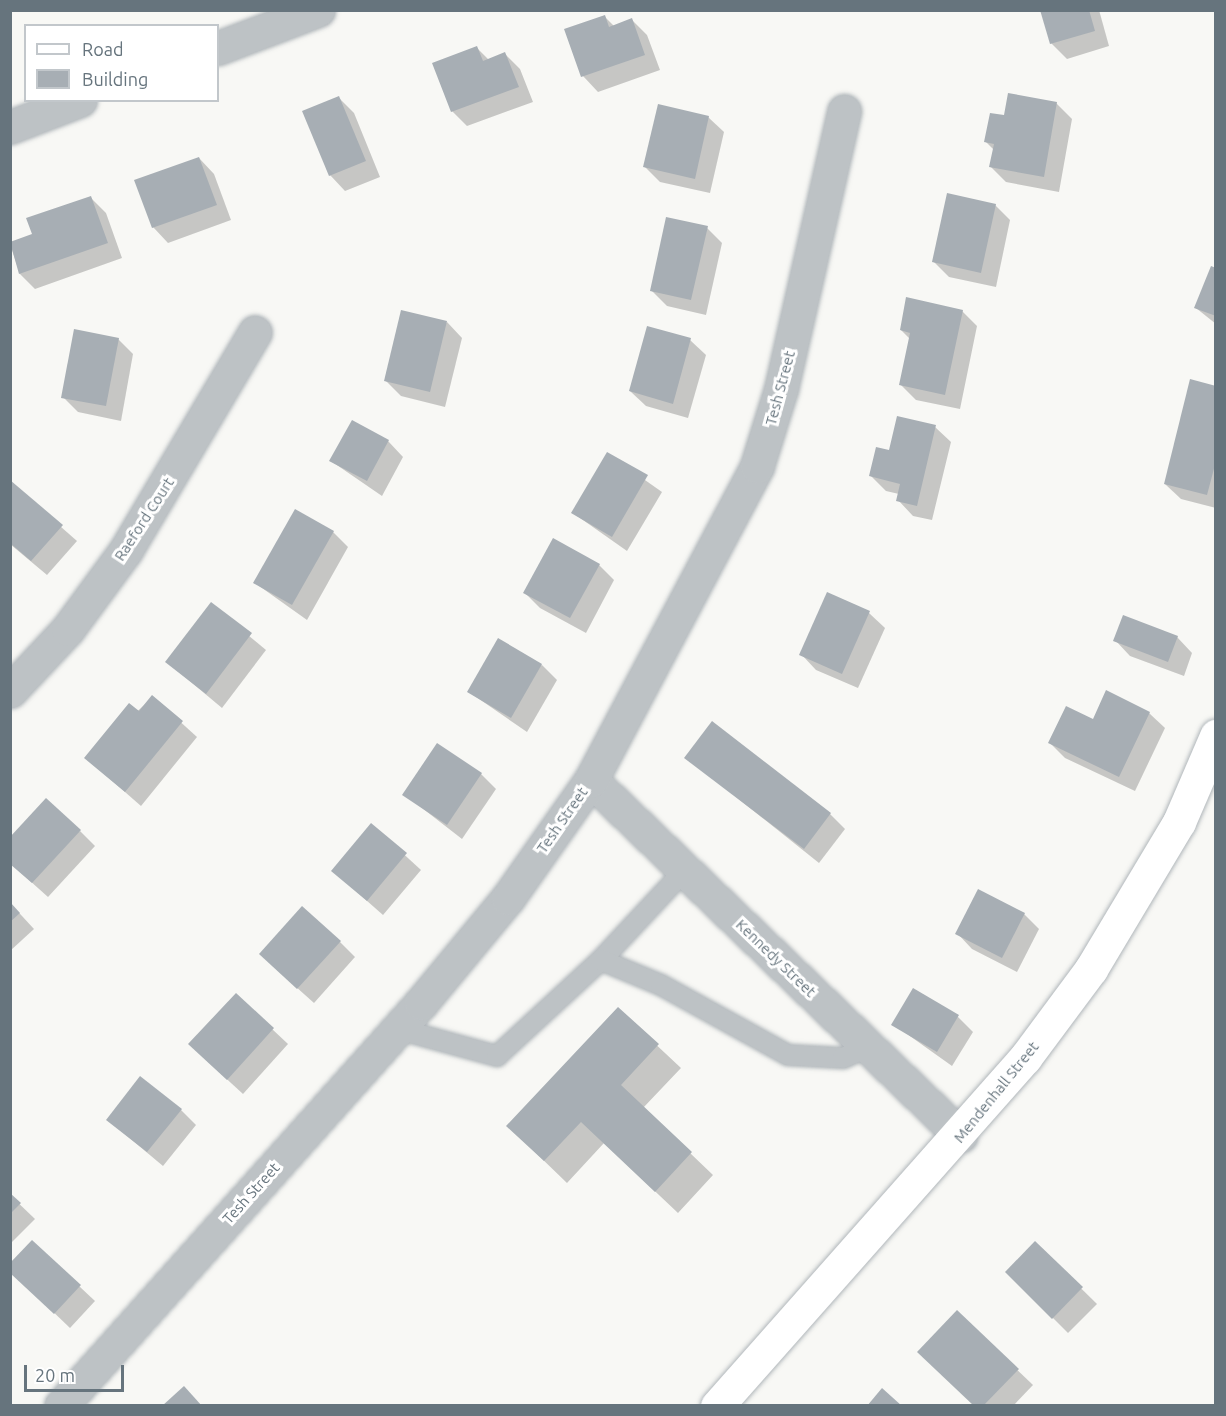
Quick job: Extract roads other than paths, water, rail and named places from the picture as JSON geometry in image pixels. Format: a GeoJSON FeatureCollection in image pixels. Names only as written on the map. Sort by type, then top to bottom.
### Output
{"type":"FeatureCollection","features":[{"type":"Feature","properties":{"kind":"street"},"geometry":{"type":"LineString","coordinates":[[219,48],[318,10]]}},
{"type":"Feature","properties":{"kind":"street"},"geometry":{"type":"LineString","coordinates":[[10,127],[75,102]]}},
{"type":"Feature","properties":{"kind":"street","name":"Tesh Street"},"geometry":{"type":"LineString","coordinates":[[61,1406],[398,1029],[508,898],[591,780],[757,466],[782,389],[844,111]]}},
{"type":"Feature","properties":{"kind":"street","name":"Raeford Court"},"geometry":{"type":"LineString","coordinates":[[10,692],[69,629],[126,550],[255,332]]}},
{"type":"Feature","properties":{"kind":"street","name":"Mendenhall Street"},"geometry":{"type":"LineString","coordinates":[[717,1406],[960,1136],[1091,969],[1179,822],[1215,736]]}},
{"type":"Feature","properties":{"kind":"street","name":"Kennedy Street"},"geometry":{"type":"LineString","coordinates":[[591,780],[960,1136]]}},
{"type":"Feature","properties":{"kind":"lane"},"geometry":{"type":"LineString","coordinates":[[398,1029],[497,1056],[601,960],[684,870]]}},
{"type":"Feature","properties":{"kind":"lane"},"geometry":{"type":"LineString","coordinates":[[601,960],[661,985],[789,1055],[843,1058],[868,1047]]}}]}
